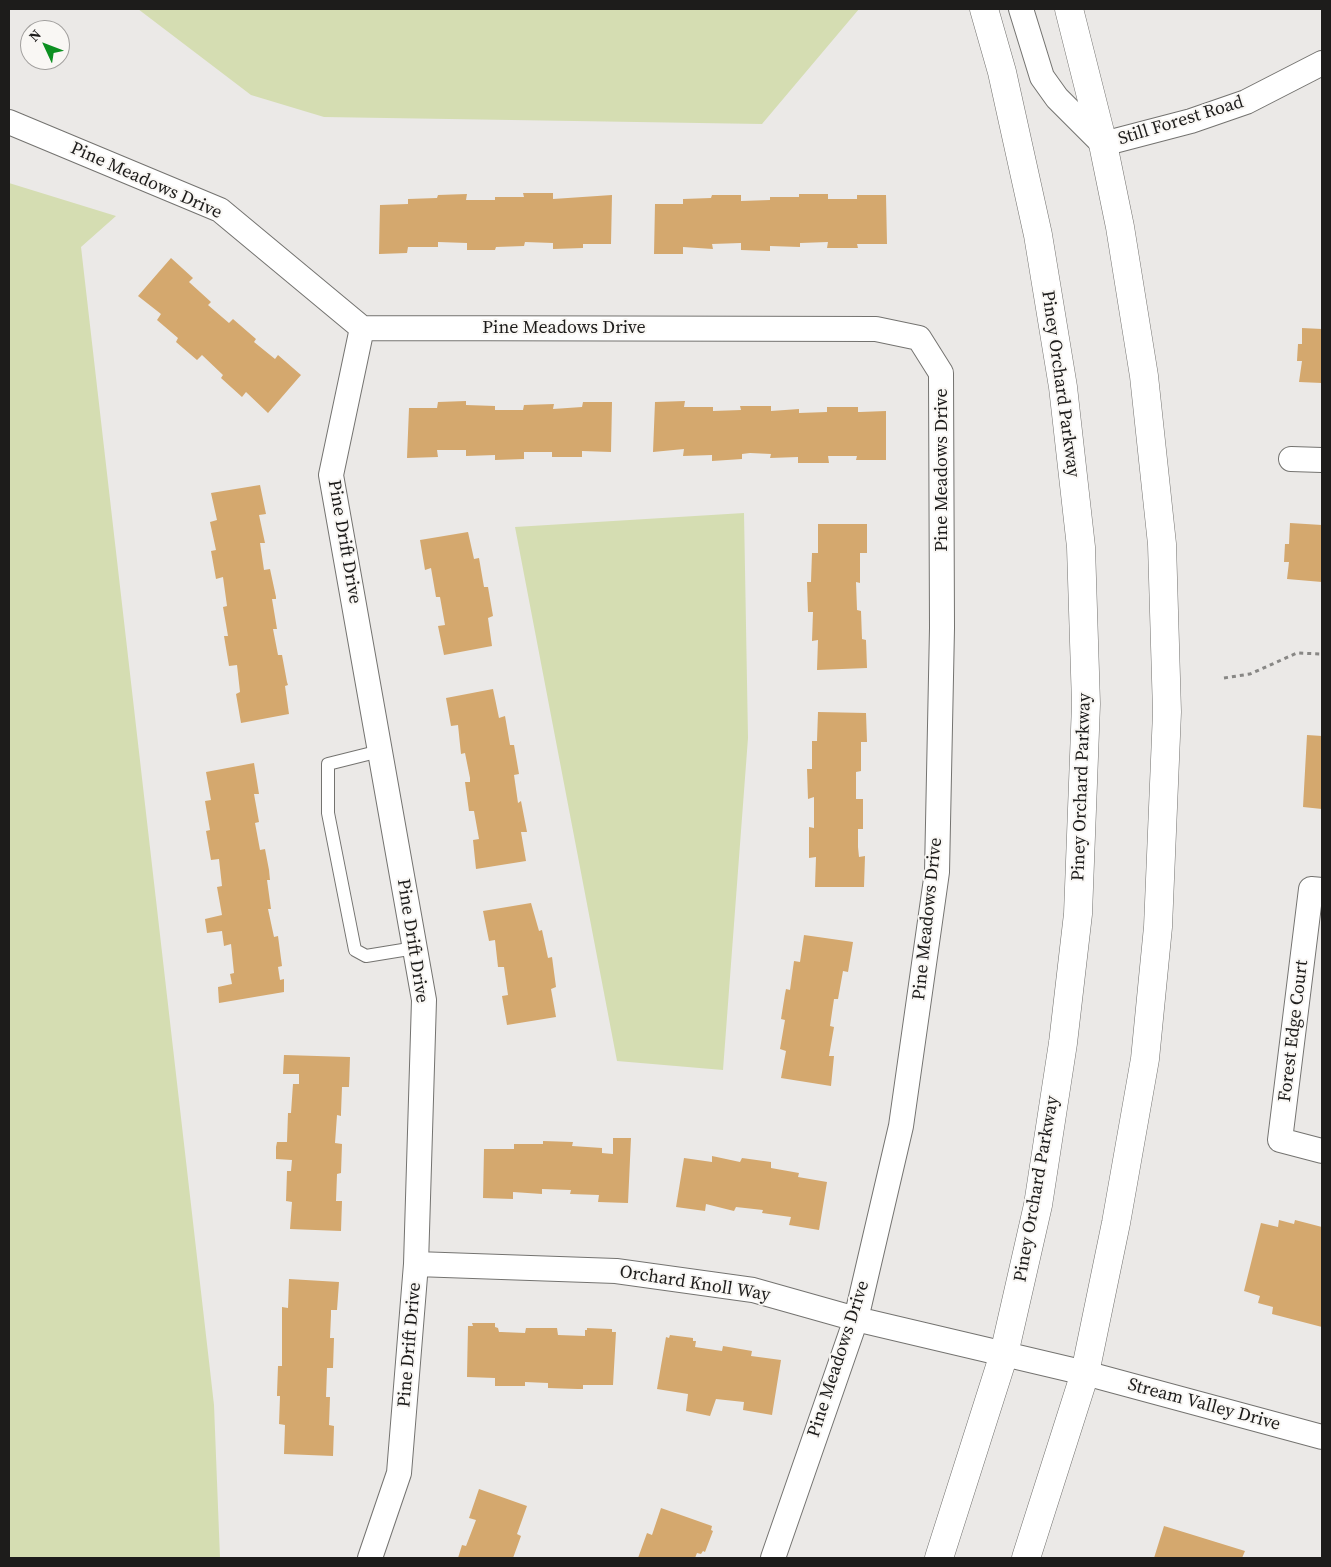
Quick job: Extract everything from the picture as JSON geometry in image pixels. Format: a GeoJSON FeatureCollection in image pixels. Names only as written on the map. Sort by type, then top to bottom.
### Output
{"type":"FeatureCollection","features":[{"type":"Feature","properties":{"kind":"street","name":"Piney Orchard Parkway"},"geometry":{"type":"LineString","coordinates":[[938,1558],[1004,1354],[1038,1205],[1063,1043],[1078,914],[1086,704],[1080,547],[1063,386],[1038,235],[1002,72],[984,9]]}},
{"type":"Feature","properties":{"kind":"street","name":"Still Forest Road"},"geometry":{"type":"LineString","coordinates":[[1021,9],[1042,77],[1057,98],[1103,144],[1191,121],[1246,102],[1322,63]]}},
{"type":"Feature","properties":{"kind":"street"},"geometry":{"type":"LineString","coordinates":[[1026,1558],[1085,1373],[1116,1223],[1145,1059],[1158,927],[1167,712],[1162,544],[1145,386],[1120,227],[1103,144],[1069,9]]}},
{"type":"Feature","properties":{"kind":"street","name":"Pine Meadows Drive"},"geometry":{"type":"LineString","coordinates":[[9,122],[220,210],[362,328],[876,329],[919,338],[941,374],[942,628],[937,872],[901,1126],[856,1319],[773,1558]]}},
{"type":"Feature","properties":{"kind":"street","name":"Pine Drift Drive"},"geometry":{"type":"LineString","coordinates":[[362,328],[331,475],[424,1000],[416,1264],[399,1473],[370,1558]]}},
{"type":"Feature","properties":{"kind":"street"},"geometry":{"type":"LineString","coordinates":[[1291,459],[1322,460]]}},
{"type":"Feature","properties":{"kind":"street","name":"Forest Edge Court"},"geometry":{"type":"LineString","coordinates":[[1322,890],[1311,889],[1280,1140],[1322,1151]]}},
{"type":"Feature","properties":{"kind":"street","name":"Orchard Knoll Way"},"geometry":{"type":"LineString","coordinates":[[416,1264],[616,1271],[753,1290],[856,1319],[1085,1373]]}},
{"type":"Feature","properties":{"kind":"street","name":"Stream Valley Drive"},"geometry":{"type":"LineString","coordinates":[[1085,1373],[1322,1438]]}},
{"type":"Feature","properties":{"kind":"lane"},"geometry":{"type":"LineString","coordinates":[[380,751],[328,764],[328,813],[355,950],[366,956],[415,948]]}},
{"type":"Feature","properties":{"kind":"path"},"geometry":{"type":"LineString","coordinates":[[1224,678],[1250,674],[1297,653],[1322,654]]}},
{"type":"Feature","properties":{"kind":"green space"},"geometry":{"type":"Polygon","coordinates":[[[138,9],[859,9],[762,124],[324,117],[251,95],[138,9]]]}},
{"type":"Feature","properties":{"kind":"green space"},"geometry":{"type":"Polygon","coordinates":[[[9,183],[116,216],[81,247],[214,1405],[220,1558],[9,1558],[9,183]]]}},
{"type":"Feature","properties":{"kind":"green space"},"geometry":{"type":"Polygon","coordinates":[[[744,513],[748,738],[723,1070],[617,1061],[515,527],[744,513]]]}},
{"type":"Feature","properties":{"kind":"building"},"geometry":{"type":"Polygon","coordinates":[[[523,193],[553,193],[553,199],[612,195],[611,244],[583,244],[583,248],[553,249],[553,243],[525,242],[524,246],[496,247],[495,250],[467,250],[467,243],[438,242],[438,247],[408,247],[407,253],[379,254],[380,205],[408,204],[408,199],[437,198],[438,195],[467,194],[466,200],[495,200],[495,197],[524,197],[523,193]]]}},
{"type":"Feature","properties":{"kind":"building"},"geometry":{"type":"Polygon","coordinates":[[[799,194],[828,194],[828,199],[857,199],[857,195],[886,195],[887,244],[857,244],[858,248],[827,248],[828,242],[800,243],[800,247],[770,246],[770,251],[741,250],[741,243],[712,244],[713,249],[683,247],[683,254],[654,254],[655,204],[683,204],[683,199],[711,198],[712,195],[741,195],[741,201],[770,200],[770,197],[799,197],[799,194]]]}},
{"type":"Feature","properties":{"kind":"building"},"geometry":{"type":"Polygon","coordinates":[[[171,258],[193,278],[189,282],[211,302],[208,305],[229,323],[233,319],[256,339],[254,342],[275,359],[278,355],[301,375],[268,413],[246,392],[242,397],[221,378],[223,375],[202,355],[197,360],[176,342],[178,338],[157,320],[161,314],[138,296],[171,258]]]}},
{"type":"Feature","properties":{"kind":"building"},"geometry":{"type":"Polygon","coordinates":[[[1302,328],[1322,329],[1322,383],[1299,382],[1302,361],[1297,361],[1298,344],[1302,344],[1302,328]]]}},
{"type":"Feature","properties":{"kind":"building"},"geometry":{"type":"Polygon","coordinates":[[[466,401],[466,405],[495,406],[495,410],[523,410],[524,405],[554,404],[553,409],[582,407],[583,402],[612,402],[611,452],[582,451],[582,457],[552,457],[552,452],[524,452],[524,459],[495,460],[495,455],[466,456],[466,450],[437,450],[438,457],[407,458],[409,408],[437,408],[438,402],[466,401]]]}},
{"type":"Feature","properties":{"kind":"building"},"geometry":{"type":"Polygon","coordinates":[[[685,401],[684,407],[713,407],[713,411],[741,410],[740,406],[771,406],[771,411],[799,409],[799,413],[827,412],[827,407],[858,407],[858,412],[886,411],[886,460],[856,460],[857,456],[828,456],[829,463],[798,463],[798,457],[770,458],[771,454],[750,453],[742,454],[742,459],[712,461],[712,455],[683,456],[684,449],[653,452],[655,402],[685,401]]]}},
{"type":"Feature","properties":{"kind":"building"},"geometry":{"type":"Polygon","coordinates":[[[260,485],[266,514],[259,515],[265,543],[260,543],[264,570],[270,569],[276,597],[276,599],[272,599],[277,629],[273,629],[278,655],[282,655],[288,685],[285,686],[289,714],[241,723],[236,694],[240,692],[237,665],[229,666],[224,636],[228,636],[223,607],[227,606],[223,577],[216,579],[211,551],[216,550],[210,522],[217,520],[211,493],[260,485]]]}},
{"type":"Feature","properties":{"kind":"building"},"geometry":{"type":"Polygon","coordinates":[[[1290,523],[1322,525],[1322,582],[1287,579],[1289,562],[1284,562],[1285,544],[1289,544],[1290,523]]]}},
{"type":"Feature","properties":{"kind":"building"},"geometry":{"type":"Polygon","coordinates":[[[818,524],[867,524],[867,553],[860,553],[860,583],[856,582],[857,610],[861,611],[862,639],[866,640],[867,668],[817,670],[818,640],[812,641],[813,612],[808,612],[807,582],[811,582],[812,553],[818,553],[818,524]]]}},
{"type":"Feature","properties":{"kind":"building"},"geometry":{"type":"Polygon","coordinates":[[[468,532],[474,559],[479,558],[484,587],[488,587],[493,616],[488,618],[492,646],[444,655],[438,626],[445,625],[440,597],[436,597],[431,568],[425,570],[420,540],[468,532]]]}},
{"type":"Feature","properties":{"kind":"building"},"geometry":{"type":"Polygon","coordinates":[[[493,689],[499,718],[505,716],[510,745],[514,745],[519,774],[514,775],[518,803],[521,801],[527,832],[521,832],[526,861],[476,869],[473,840],[479,839],[474,811],[469,811],[465,782],[470,782],[470,778],[465,753],[461,754],[458,725],[451,726],[446,698],[493,689]]]}},
{"type":"Feature","properties":{"kind":"building"},"geometry":{"type":"Polygon","coordinates":[[[818,712],[866,713],[867,742],[861,742],[861,771],[856,772],[856,799],[863,799],[863,829],[858,829],[858,847],[859,857],[865,856],[864,887],[815,887],[816,857],[809,858],[809,827],[814,828],[814,797],[808,799],[807,769],[812,769],[812,741],[817,741],[818,712]]]}},
{"type":"Feature","properties":{"kind":"building"},"geometry":{"type":"Polygon","coordinates":[[[1307,735],[1322,736],[1322,809],[1303,807],[1307,735]]]}},
{"type":"Feature","properties":{"kind":"building"},"geometry":{"type":"Polygon","coordinates":[[[254,763],[259,794],[254,794],[259,822],[255,823],[260,850],[265,849],[269,870],[270,880],[267,880],[271,909],[268,909],[274,937],[278,936],[282,966],[278,967],[280,980],[284,979],[284,992],[219,1003],[218,987],[232,984],[230,974],[234,973],[231,944],[224,946],[222,931],[207,933],[205,919],[222,915],[217,887],[222,886],[219,859],[211,860],[206,831],[210,830],[205,801],[211,800],[206,772],[254,763]]]}},
{"type":"Feature","properties":{"kind":"building"},"geometry":{"type":"Polygon","coordinates":[[[531,903],[539,931],[542,930],[548,958],[552,957],[556,987],[551,989],[556,1017],[507,1025],[502,996],[508,995],[504,967],[498,967],[495,940],[489,941],[483,911],[531,903]]]}},
{"type":"Feature","properties":{"kind":"building"},"geometry":{"type":"Polygon","coordinates":[[[804,935],[853,942],[848,972],[843,971],[838,999],[834,999],[830,1026],[834,1027],[829,1056],[834,1056],[831,1086],[781,1078],[786,1051],[780,1049],[785,1020],[781,1019],[785,994],[786,989],[790,990],[794,961],[800,962],[804,935]]]}},
{"type":"Feature","properties":{"kind":"building"},"geometry":{"type":"Polygon","coordinates":[[[284,1055],[350,1057],[349,1087],[342,1087],[341,1116],[337,1115],[335,1143],[342,1144],[341,1173],[337,1174],[336,1201],[342,1201],[341,1231],[290,1229],[292,1202],[286,1201],[287,1171],[291,1171],[292,1160],[276,1159],[276,1147],[277,1142],[287,1142],[288,1113],[291,1113],[293,1084],[299,1084],[299,1074],[283,1074],[284,1055]]]}},
{"type":"Feature","properties":{"kind":"building"},"geometry":{"type":"Polygon","coordinates":[[[613,1138],[631,1138],[628,1203],[598,1202],[599,1195],[570,1194],[571,1190],[542,1189],[542,1194],[513,1192],[513,1199],[483,1198],[484,1149],[514,1149],[514,1144],[543,1144],[543,1141],[573,1142],[572,1146],[602,1148],[602,1153],[613,1154],[613,1138]]]}},
{"type":"Feature","properties":{"kind":"building"},"geometry":{"type":"Polygon","coordinates":[[[712,1156],[740,1162],[742,1158],[771,1162],[771,1168],[799,1173],[798,1177],[827,1182],[819,1230],[789,1225],[791,1217],[762,1213],[763,1210],[736,1207],[734,1211],[706,1204],[705,1211],[676,1207],[684,1158],[712,1162],[712,1156]]]}},
{"type":"Feature","properties":{"kind":"building"},"geometry":{"type":"Polygon","coordinates":[[[1279,1220],[1294,1224],[1295,1220],[1322,1227],[1322,1327],[1272,1314],[1273,1307],[1258,1303],[1260,1296],[1244,1291],[1261,1223],[1278,1227],[1279,1220]]]}},
{"type":"Feature","properties":{"kind":"building"},"geometry":{"type":"Polygon","coordinates":[[[289,1279],[339,1282],[337,1310],[331,1310],[330,1338],[334,1338],[333,1368],[327,1368],[326,1397],[330,1397],[329,1425],[334,1426],[333,1456],[284,1454],[285,1425],[279,1424],[280,1396],[277,1396],[277,1394],[278,1366],[282,1366],[282,1307],[288,1308],[289,1279]]]}},
{"type":"Feature","properties":{"kind":"building"},"geometry":{"type":"Polygon","coordinates":[[[472,1323],[495,1323],[495,1327],[498,1328],[499,1332],[525,1333],[526,1328],[557,1328],[558,1335],[585,1336],[587,1328],[612,1329],[612,1332],[616,1332],[613,1385],[583,1385],[583,1389],[548,1388],[548,1383],[525,1382],[525,1386],[495,1386],[495,1378],[467,1377],[468,1326],[473,1326],[472,1323]]]}},
{"type":"Feature","properties":{"kind":"building"},"geometry":{"type":"Polygon","coordinates":[[[670,1335],[693,1338],[693,1341],[696,1341],[695,1347],[722,1351],[723,1346],[752,1351],[751,1356],[781,1360],[772,1415],[743,1410],[744,1402],[716,1399],[710,1416],[686,1411],[688,1394],[657,1389],[666,1337],[669,1338],[670,1335]]]}},
{"type":"Feature","properties":{"kind":"building"},"geometry":{"type":"Polygon","coordinates":[[[479,1489],[527,1506],[517,1534],[521,1536],[513,1558],[458,1558],[462,1545],[466,1546],[476,1520],[469,1518],[479,1489]]]}},
{"type":"Feature","properties":{"kind":"building"},"geometry":{"type":"Polygon","coordinates":[[[661,1508],[712,1526],[711,1530],[713,1531],[705,1552],[697,1553],[695,1558],[638,1558],[647,1533],[652,1535],[661,1508]]]}},
{"type":"Feature","properties":{"kind":"building"},"geometry":{"type":"Polygon","coordinates":[[[1164,1526],[1245,1551],[1242,1558],[1154,1558],[1164,1526]]]}}]}
